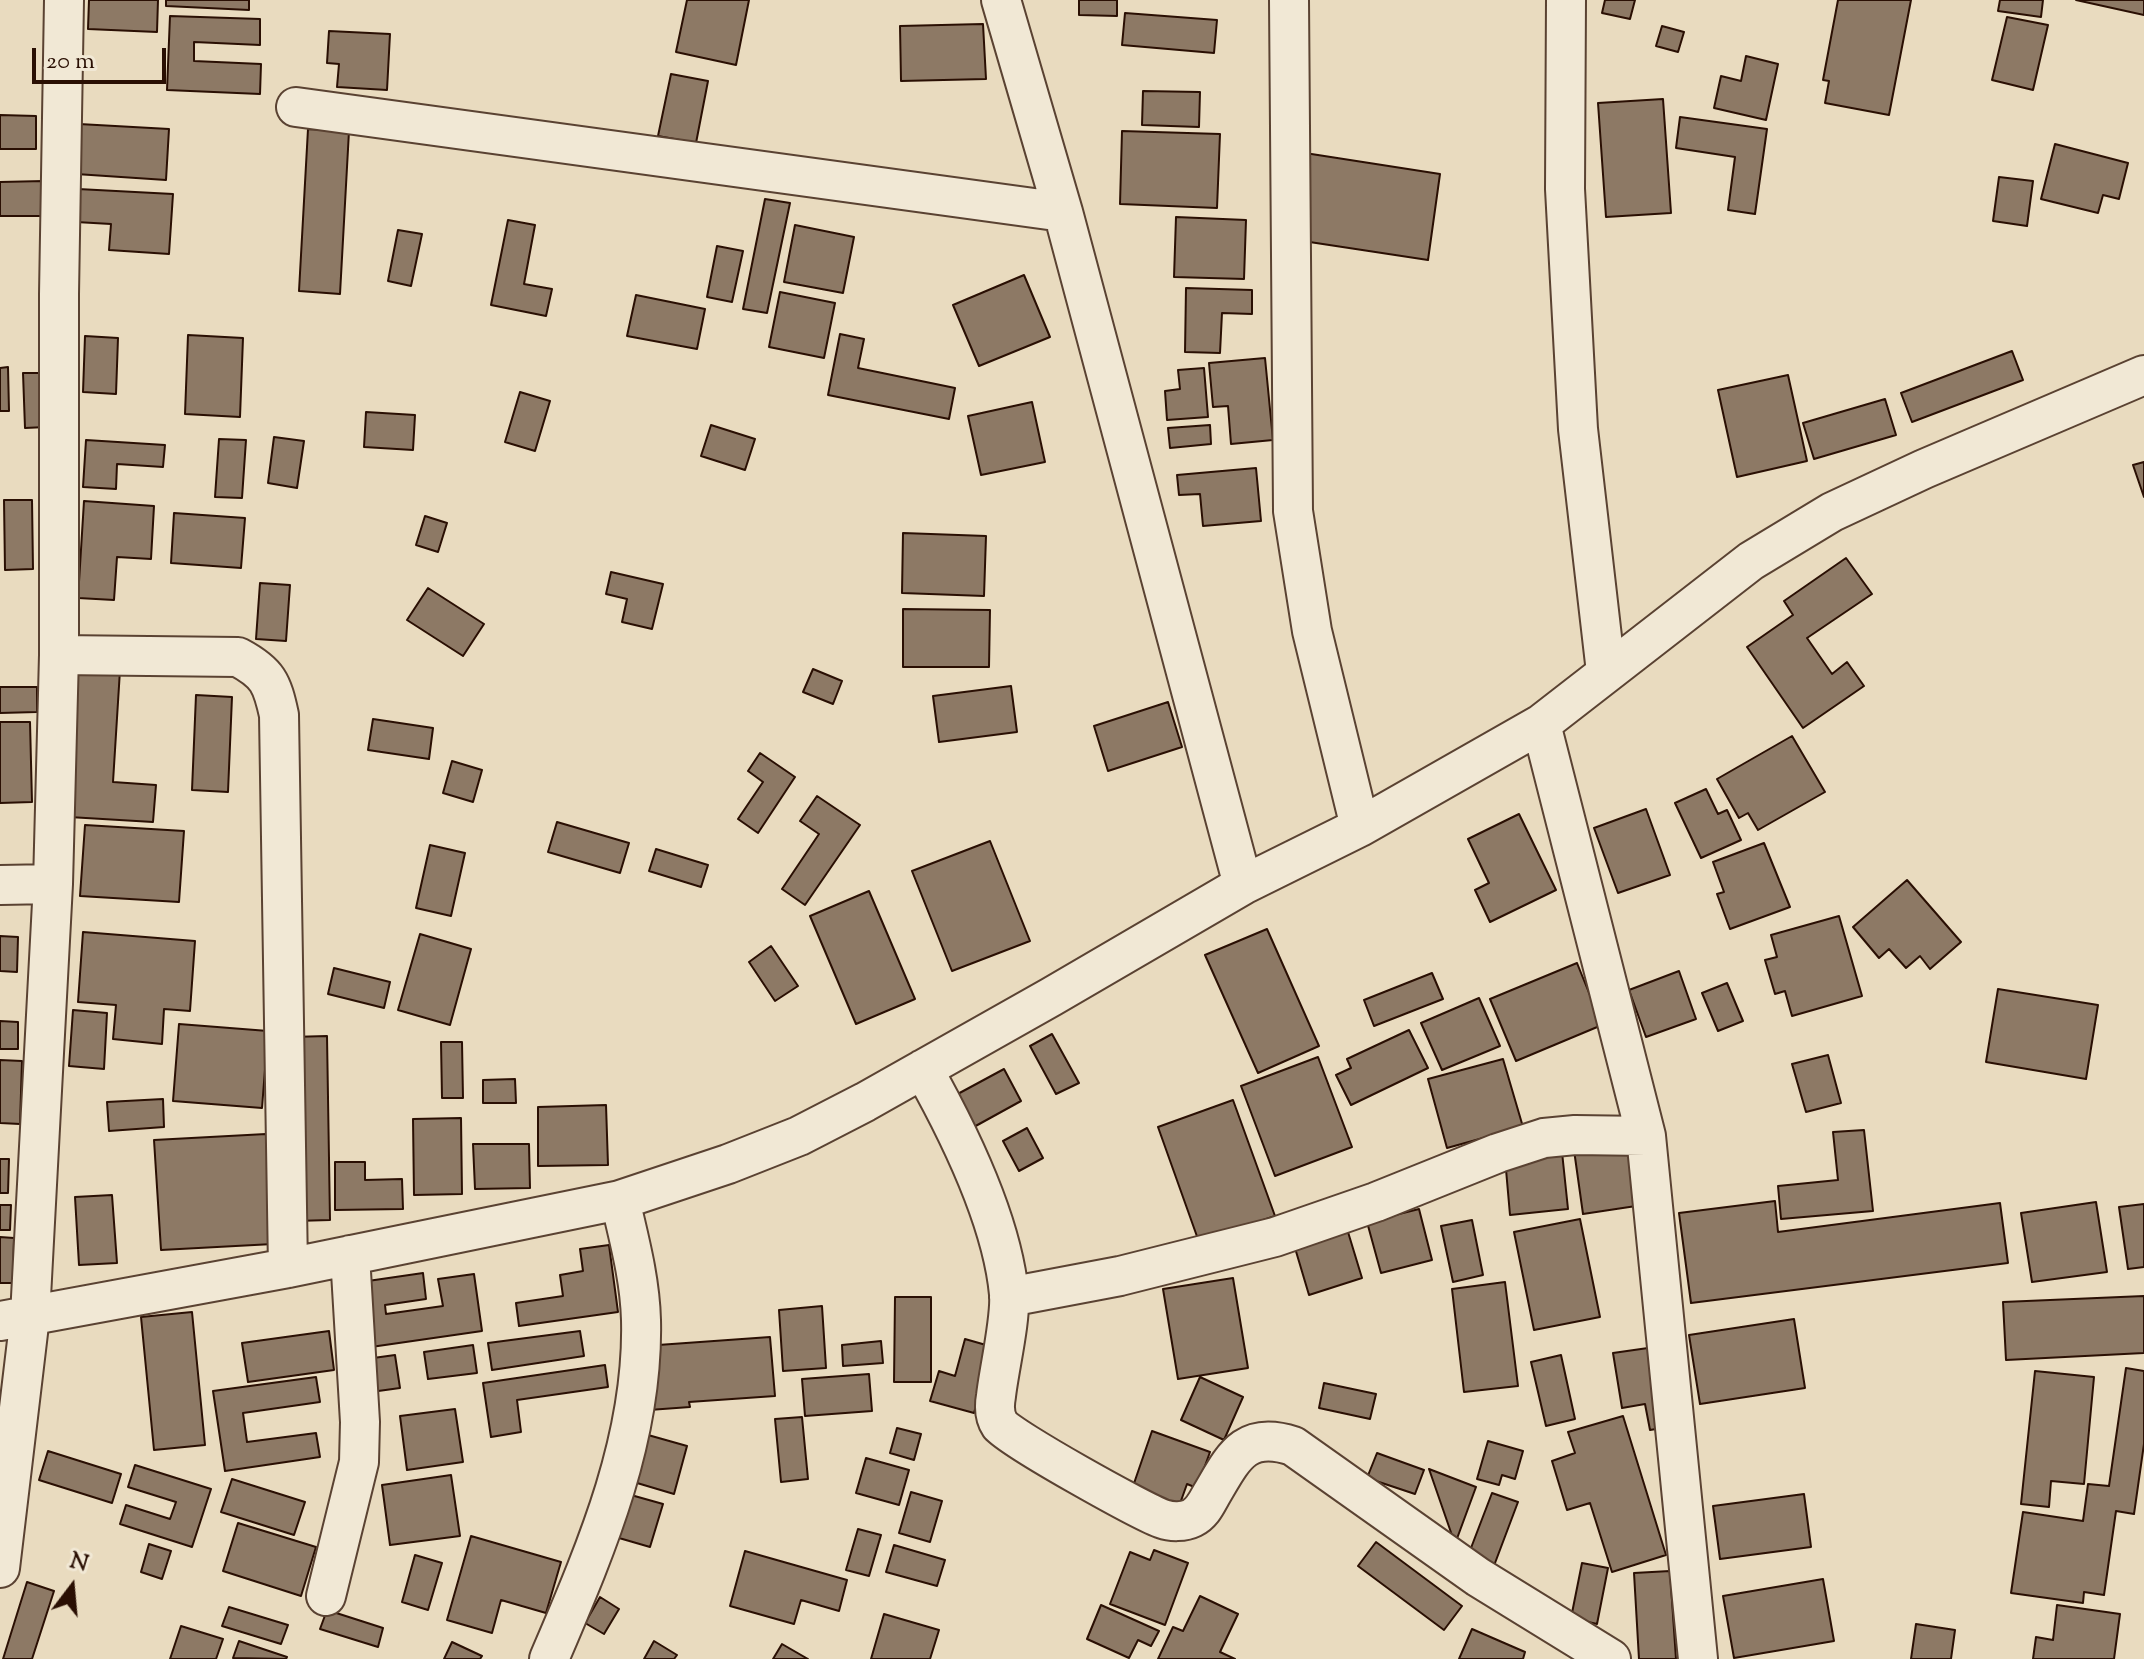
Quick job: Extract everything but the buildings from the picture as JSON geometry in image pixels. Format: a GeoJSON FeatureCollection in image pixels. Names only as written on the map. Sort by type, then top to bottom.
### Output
{"type":"FeatureCollection","features":[{"type":"Feature","properties":{"kind":"street"},"geometry":{"type":"LineString","coordinates":[[0,1568],[15,1318],[53,884],[59,655],[59,294],[64,0]]}},
{"type":"Feature","properties":{"kind":"street"},"geometry":{"type":"LineString","coordinates":[[1001,0],[1063,212],[1243,885]]}},
{"type":"Feature","properties":{"kind":"street"},"geometry":{"type":"LineString","coordinates":[[1289,0],[1293,511],[1312,631],[1360,827]]}},
{"type":"Feature","properties":{"kind":"street"},"geometry":{"type":"LineString","coordinates":[[1566,0],[1565,189],[1576,399],[1606,672]]}},
{"type":"Feature","properties":{"kind":"street"},"geometry":{"type":"LineString","coordinates":[[296,107],[1063,212]]}},
{"type":"Feature","properties":{"kind":"street"},"geometry":{"type":"LineString","coordinates":[[15,1318],[288,1268],[620,1200],[728,1164],[799,1136],[923,1069],[1243,885],[1360,827],[1541,724],[1751,561],[1832,512],[2144,375]]}},
{"type":"Feature","properties":{"kind":"street"},"geometry":{"type":"LineString","coordinates":[[59,655],[238,657],[260,669],[273,687],[279,715],[288,1268]]}},
{"type":"Feature","properties":{"kind":"street"},"geometry":{"type":"LineString","coordinates":[[1541,724],[1646,1136],[1698,1659]]}},
{"type":"Feature","properties":{"kind":"street"},"geometry":{"type":"LineString","coordinates":[[0,885],[53,884]]}},
{"type":"Feature","properties":{"kind":"street"},"geometry":{"type":"LineString","coordinates":[[923,1069],[952,1121],[984,1199],[1003,1257],[1009,1297],[994,1409],[1001,1427],[1029,1446],[1166,1521],[1192,1518],[1203,1511],[1232,1460],[1243,1449],[1256,1442],[1274,1440],[1293,1446],[1478,1577],[1611,1659]]}},
{"type":"Feature","properties":{"kind":"street"},"geometry":{"type":"LineString","coordinates":[[1009,1297],[1120,1276],[1275,1237],[1376,1202],[1532,1141],[1575,1135],[1646,1136]]}},
{"type":"Feature","properties":{"kind":"street"},"geometry":{"type":"LineString","coordinates":[[549,1659],[609,1515],[637,1391],[641,1321],[637,1273],[620,1200]]}},
{"type":"Feature","properties":{"kind":"street"},"geometry":{"type":"LineString","coordinates":[[326,1596],[359,1462],[360,1422],[350,1255]]}}]}
